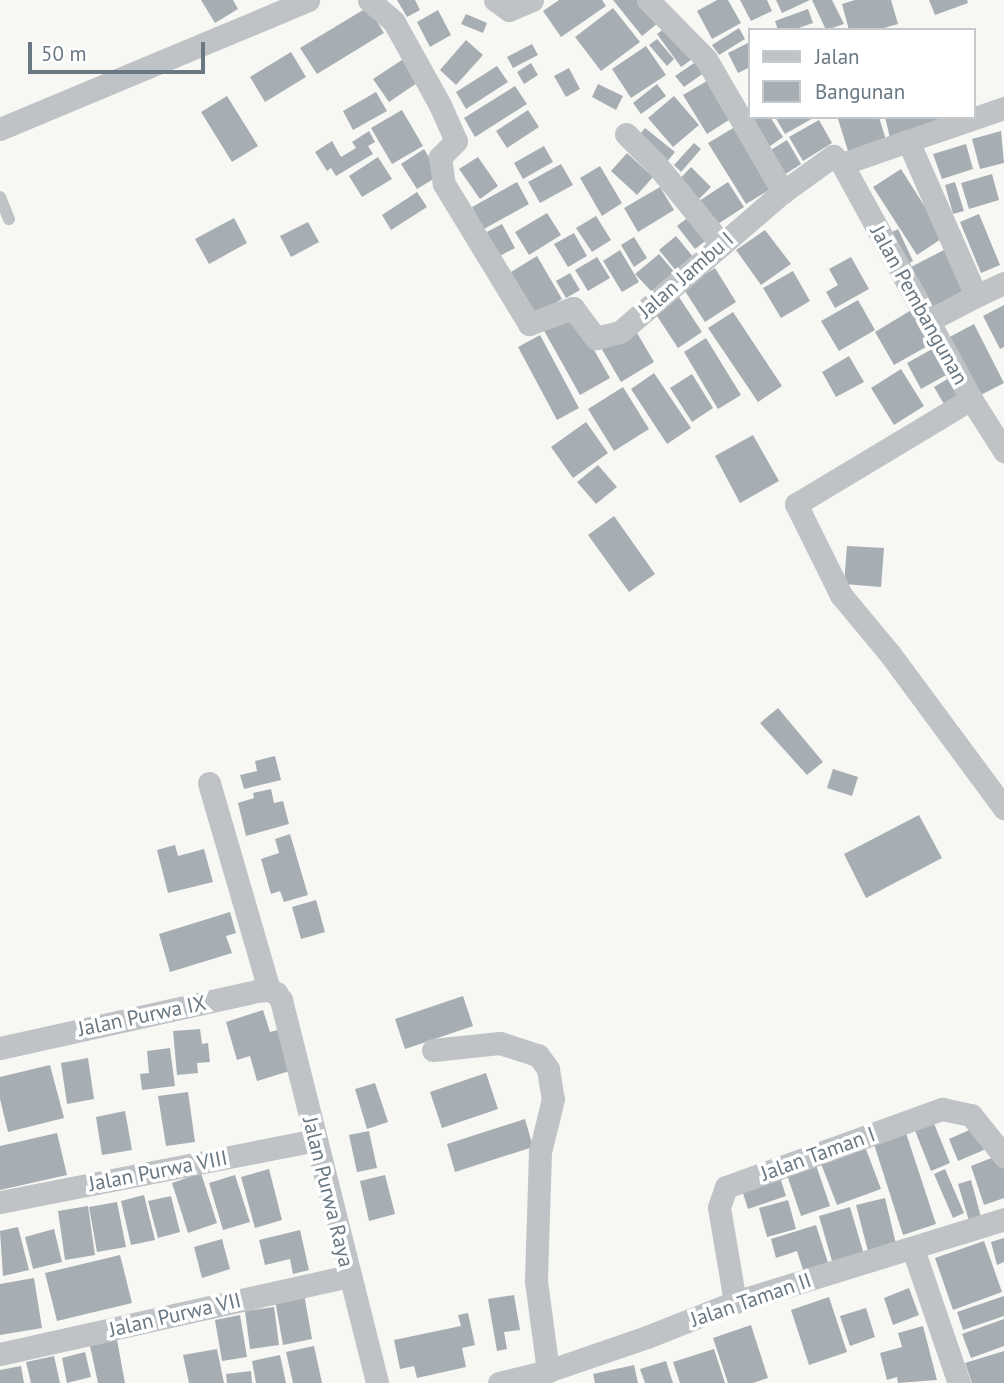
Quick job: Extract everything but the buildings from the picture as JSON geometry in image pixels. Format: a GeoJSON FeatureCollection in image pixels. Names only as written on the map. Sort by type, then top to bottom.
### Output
{"type":"FeatureCollection","features":[{"type":"Feature","properties":{"kind":"street"},"geometry":{"type":"LineString","coordinates":[[0,129],[308,0]]}},
{"type":"Feature","properties":{"kind":"street","name":"Jalan Jambu I"},"geometry":{"type":"LineString","coordinates":[[369,0],[394,22],[440,105],[456,141],[440,157],[444,184],[529,324],[573,308],[596,338],[620,332],[783,192],[833,156],[839,161],[972,119]]}},
{"type":"Feature","properties":{"kind":"street"},"geometry":{"type":"LineString","coordinates":[[495,0],[509,10],[532,0]]}},
{"type":"Feature","properties":{"kind":"street"},"geometry":{"type":"LineString","coordinates":[[648,0],[706,59],[783,192]]}},
{"type":"Feature","properties":{"kind":"street","name":"Jalan Jambu I"},"geometry":{"type":"LineString","coordinates":[[976,118],[1004,108]]}},
{"type":"Feature","properties":{"kind":"street"},"geometry":{"type":"LineString","coordinates":[[626,134],[656,164],[722,245]]}},
{"type":"Feature","properties":{"kind":"street"},"geometry":{"type":"LineString","coordinates":[[908,141],[976,296]]}},
{"type":"Feature","properties":{"kind":"street","name":"Jalan Pembangunan"},"geometry":{"type":"LineString","coordinates":[[839,161],[971,399],[1004,451]]}},
{"type":"Feature","properties":{"kind":"street"},"geometry":{"type":"LineString","coordinates":[[928,321],[1004,283]]}},
{"type":"Feature","properties":{"kind":"street"},"geometry":{"type":"LineString","coordinates":[[971,399],[796,504],[841,595],[890,654],[1004,808]]}},
{"type":"Feature","properties":{"kind":"street","name":"Jalan Purwa Raya"},"geometry":{"type":"LineString","coordinates":[[209,783],[275,995],[377,1383]]}},
{"type":"Feature","properties":{"kind":"street","name":"Jalan Purwa IX"},"geometry":{"type":"LineString","coordinates":[[0,1048],[275,995]]}},
{"type":"Feature","properties":{"kind":"street"},"geometry":{"type":"LineString","coordinates":[[433,1050],[500,1043],[538,1055],[548,1069],[553,1099],[540,1152],[536,1281],[548,1371]]}},
{"type":"Feature","properties":{"kind":"street","name":"Jalan Taman I"},"geometry":{"type":"LineString","coordinates":[[735,1302],[719,1208],[726,1187],[942,1109],[971,1115],[1004,1156]]}},
{"type":"Feature","properties":{"kind":"street","name":"Jalan Purwa VIII"},"geometry":{"type":"LineString","coordinates":[[0,1202],[315,1140]]}},
{"type":"Feature","properties":{"kind":"street","name":"Jalan Taman II"},"geometry":{"type":"LineString","coordinates":[[499,1383],[548,1371],[735,1302],[1004,1219]]}},
{"type":"Feature","properties":{"kind":"street"},"geometry":{"type":"LineString","coordinates":[[913,1249],[958,1383]]}},
{"type":"Feature","properties":{"kind":"street","name":"Jalan Purwa VII"},"geometry":{"type":"LineString","coordinates":[[0,1354],[350,1276]]}},
{"type":"Feature","properties":{"kind":"lane"},"geometry":{"type":"LineString","coordinates":[[0,197],[9,219]]}}]}
